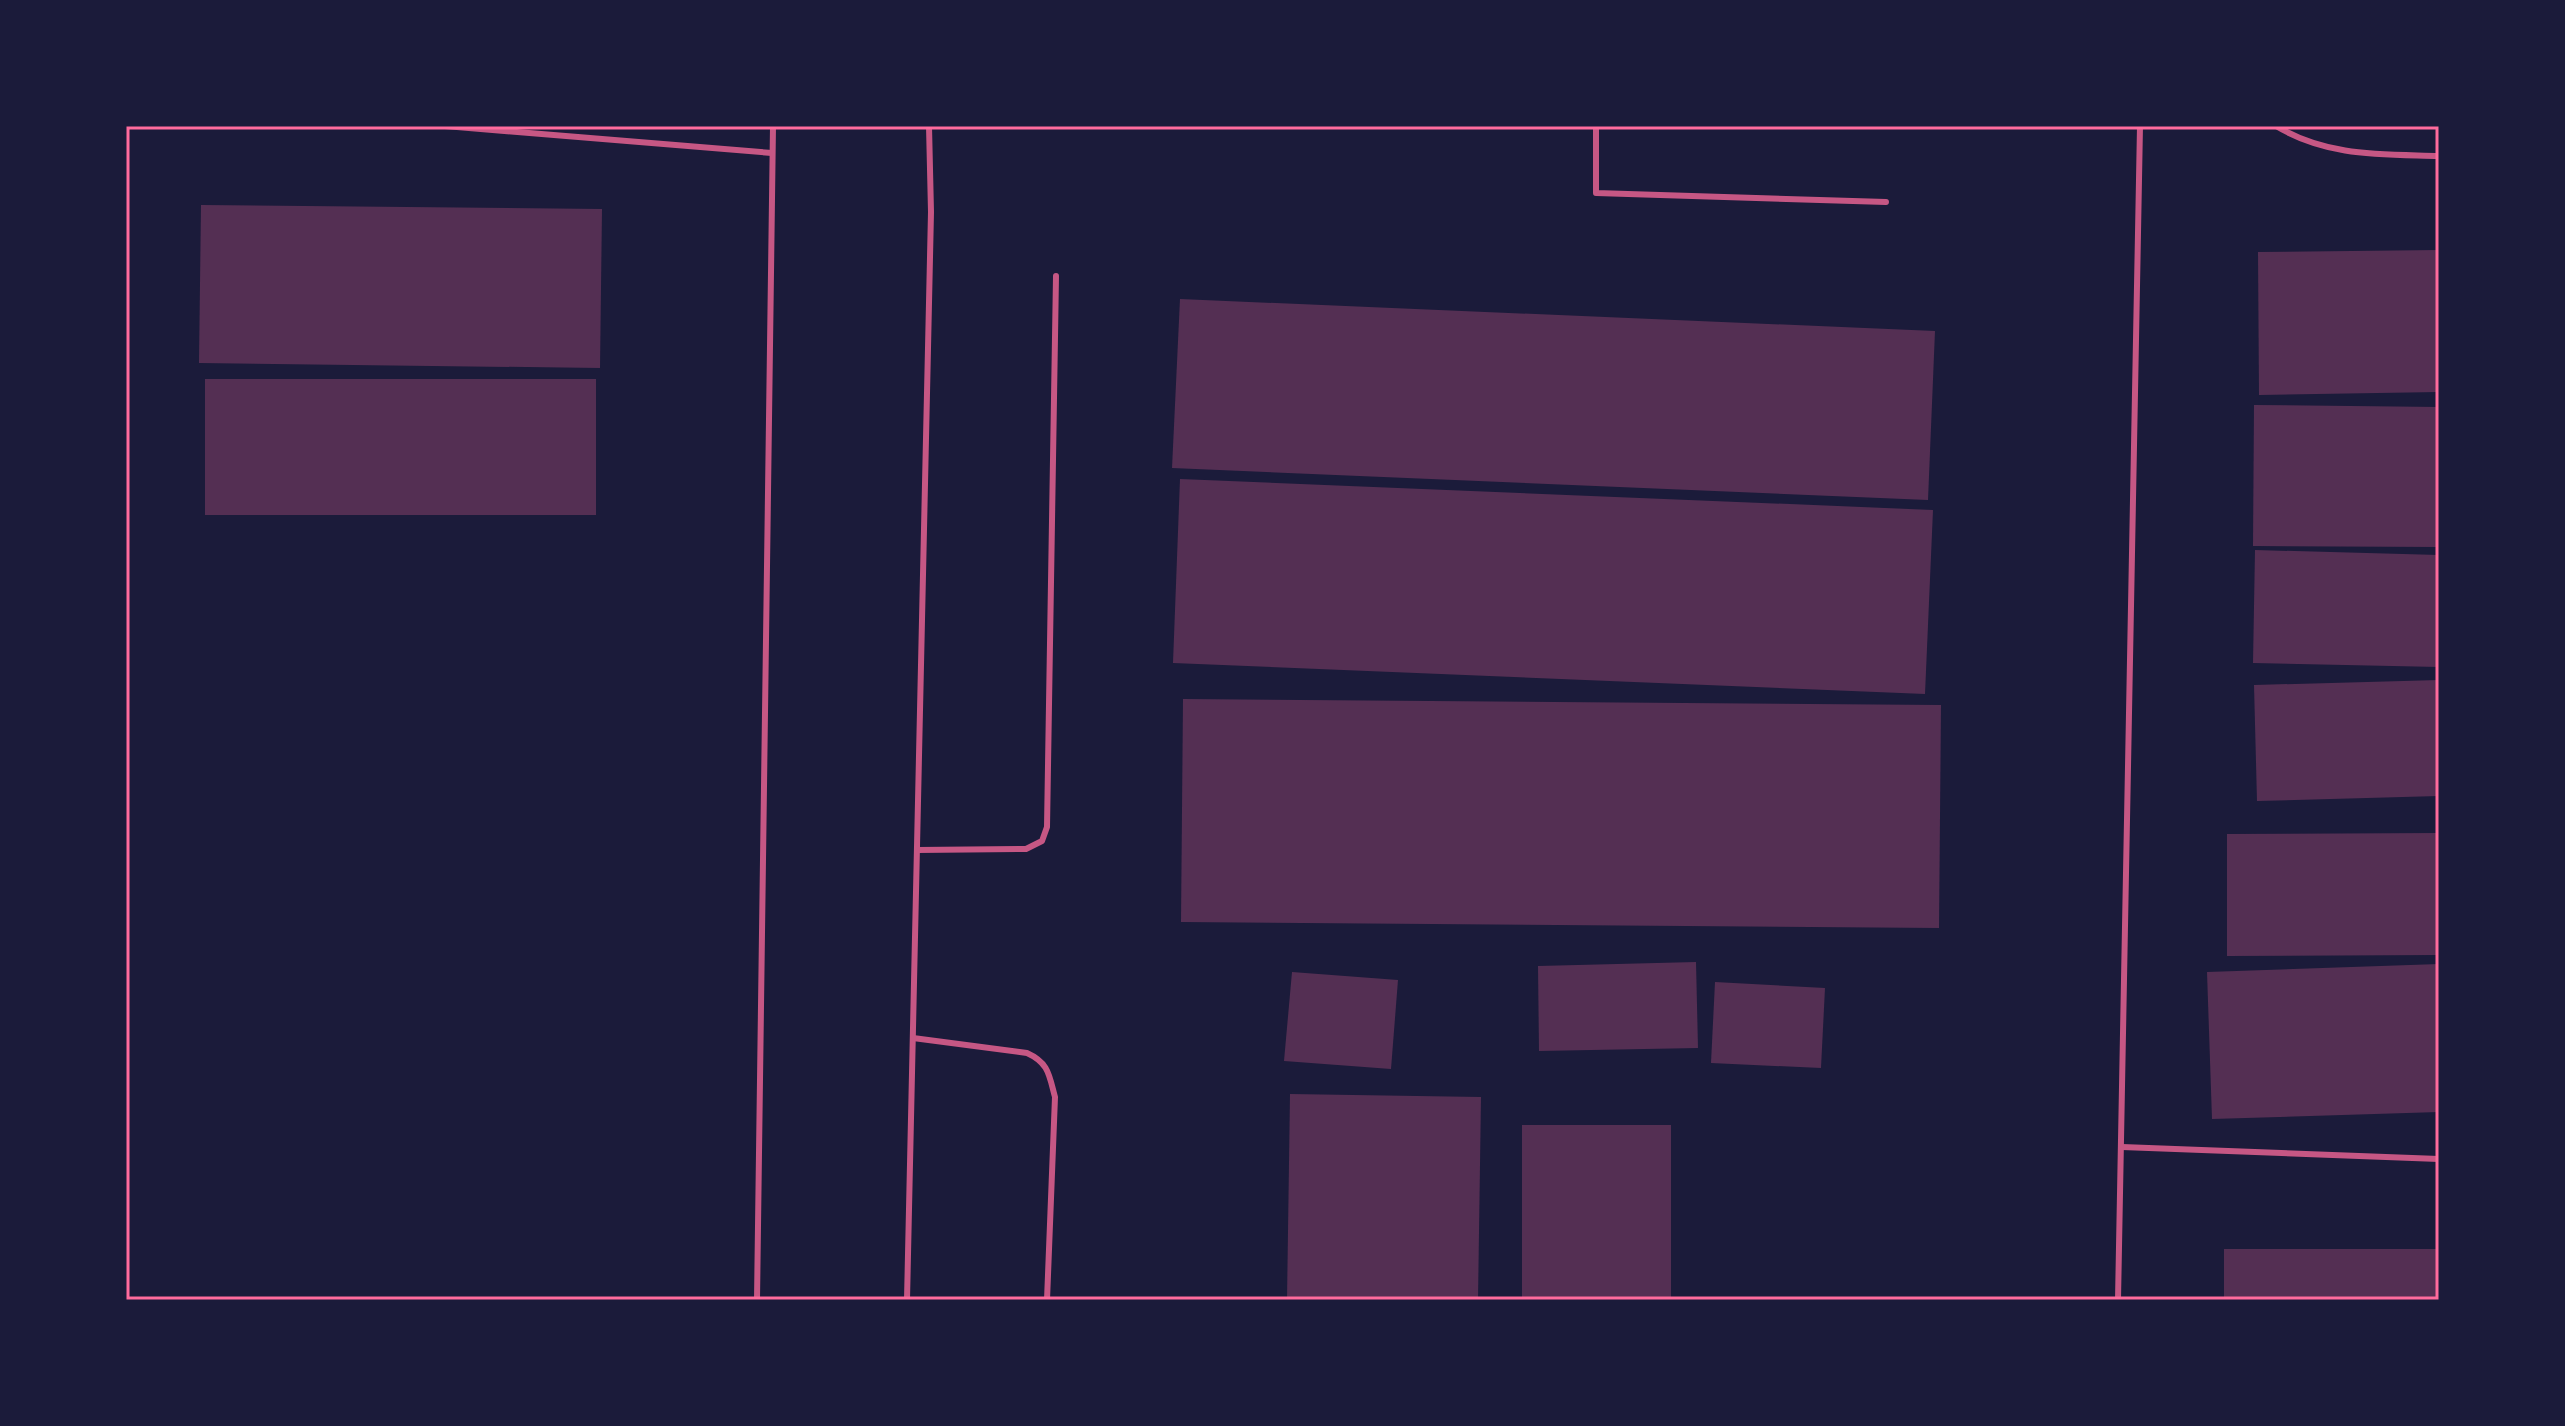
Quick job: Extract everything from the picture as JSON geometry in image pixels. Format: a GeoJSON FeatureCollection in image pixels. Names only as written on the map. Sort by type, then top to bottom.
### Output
{"type":"FeatureCollection","features":[{"type":"Feature","properties":{"kind":"lane"},"geometry":{"type":"LineString","coordinates":[[445,126],[772,153]]}},
{"type":"Feature","properties":{"kind":"lane"},"geometry":{"type":"LineString","coordinates":[[757,1300],[773,126]]}},
{"type":"Feature","properties":{"kind":"lane"},"geometry":{"type":"LineString","coordinates":[[907,1300],[930,228],[929,126]]}},
{"type":"Feature","properties":{"kind":"lane"},"geometry":{"type":"LineString","coordinates":[[1596,126],[1596,193],[1886,202]]}},
{"type":"Feature","properties":{"kind":"lane"},"geometry":{"type":"LineString","coordinates":[[2118,1300],[2140,126]]}},
{"type":"Feature","properties":{"kind":"lane"},"geometry":{"type":"LineString","coordinates":[[2276,126],[2299,140],[2328,148],[2368,154],[2439,156]]}},
{"type":"Feature","properties":{"kind":"lane"},"geometry":{"type":"LineString","coordinates":[[917,850],[1026,849],[1042,841],[1047,827],[1056,276]]}},
{"type":"Feature","properties":{"kind":"lane"},"geometry":{"type":"LineString","coordinates":[[913,1038],[1027,1053],[1041,1059],[1049,1074],[1055,1097],[1047,1300]]}},
{"type":"Feature","properties":{"kind":"lane"},"geometry":{"type":"LineString","coordinates":[[2122,1147],[2439,1159]]}},
{"type":"Feature","properties":{"kind":"building"},"geometry":{"type":"Polygon","coordinates":[[[201,205],[602,209],[600,368],[199,363],[201,205]]]}},
{"type":"Feature","properties":{"kind":"building"},"geometry":{"type":"Polygon","coordinates":[[[2439,250],[2439,392],[2259,395],[2258,252],[2439,250]]]}},
{"type":"Feature","properties":{"kind":"building"},"geometry":{"type":"Polygon","coordinates":[[[1180,299],[1935,331],[1928,500],[1172,468],[1180,299]]]}},
{"type":"Feature","properties":{"kind":"building"},"geometry":{"type":"Polygon","coordinates":[[[205,379],[596,379],[596,515],[205,515],[205,379]]]}},
{"type":"Feature","properties":{"kind":"building"},"geometry":{"type":"Polygon","coordinates":[[[2254,405],[2439,407],[2439,547],[2253,546],[2254,405]]]}},
{"type":"Feature","properties":{"kind":"building"},"geometry":{"type":"Polygon","coordinates":[[[1180,479],[1933,510],[1925,694],[1173,663],[1180,479]]]}},
{"type":"Feature","properties":{"kind":"building"},"geometry":{"type":"Polygon","coordinates":[[[2255,550],[2439,555],[2439,667],[2253,663],[2255,550]]]}},
{"type":"Feature","properties":{"kind":"building"},"geometry":{"type":"Polygon","coordinates":[[[2439,680],[2439,796],[2257,801],[2254,685],[2439,680]]]}},
{"type":"Feature","properties":{"kind":"building"},"geometry":{"type":"Polygon","coordinates":[[[1183,699],[1941,705],[1939,928],[1181,922],[1183,699]]]}},
{"type":"Feature","properties":{"kind":"building"},"geometry":{"type":"Polygon","coordinates":[[[2439,833],[2439,955],[2227,956],[2227,834],[2439,833]]]}},
{"type":"Feature","properties":{"kind":"building"},"geometry":{"type":"Polygon","coordinates":[[[1696,962],[1698,1048],[1539,1051],[1538,966],[1696,962]]]}},
{"type":"Feature","properties":{"kind":"building"},"geometry":{"type":"Polygon","coordinates":[[[2439,964],[2439,1112],[2212,1119],[2207,972],[2439,964]]]}},
{"type":"Feature","properties":{"kind":"building"},"geometry":{"type":"Polygon","coordinates":[[[1292,972],[1398,980],[1391,1069],[1284,1061],[1292,972]]]}},
{"type":"Feature","properties":{"kind":"building"},"geometry":{"type":"Polygon","coordinates":[[[1715,982],[1825,988],[1821,1068],[1711,1063],[1715,982]]]}},
{"type":"Feature","properties":{"kind":"building"},"geometry":{"type":"Polygon","coordinates":[[[1290,1094],[1481,1097],[1478,1300],[1287,1300],[1290,1094]]]}},
{"type":"Feature","properties":{"kind":"building"},"geometry":{"type":"Polygon","coordinates":[[[1522,1125],[1671,1125],[1671,1300],[1522,1300],[1522,1125]]]}},
{"type":"Feature","properties":{"kind":"building"},"geometry":{"type":"Polygon","coordinates":[[[2224,1249],[2439,1249],[2439,1300],[2224,1300],[2224,1249]]]}}]}
